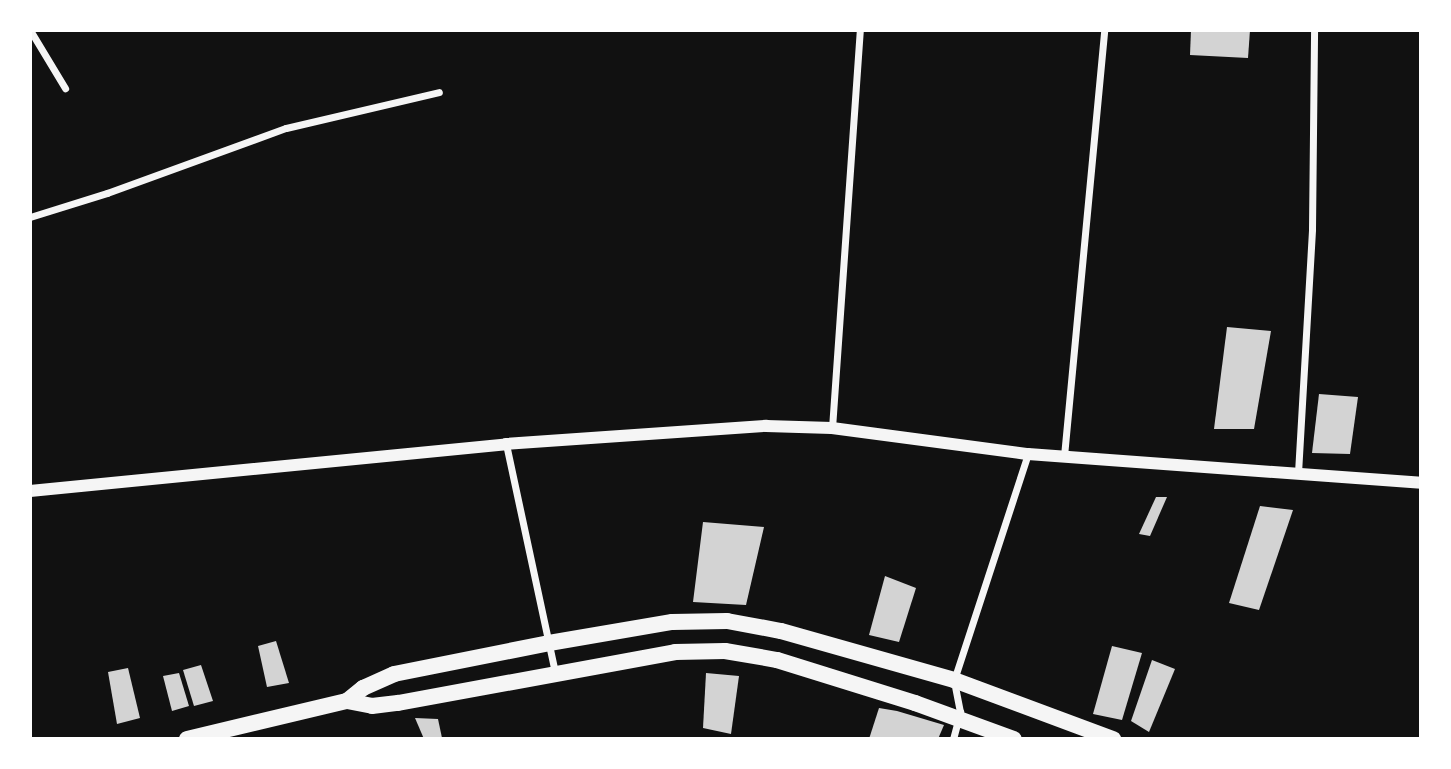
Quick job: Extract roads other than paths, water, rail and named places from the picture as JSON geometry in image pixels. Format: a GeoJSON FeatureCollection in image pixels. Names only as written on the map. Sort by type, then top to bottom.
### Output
{"type":"FeatureCollection","features":[{"type":"Feature","properties":{"kind":"main road"},"geometry":{"type":"LineString","coordinates":[[347,701],[363,688],[394,674],[672,622],[727,621],[781,631],[954,680],[1113,739]]}},
{"type":"Feature","properties":{"kind":"main road"},"geometry":{"type":"LineString","coordinates":[[187,739],[347,701],[372,706],[398,703],[675,652],[725,651],[777,660],[1014,739]]}},
{"type":"Feature","properties":{"kind":"street"},"geometry":{"type":"LineString","coordinates":[[30,30],[65,88]]}},
{"type":"Feature","properties":{"kind":"street"},"geometry":{"type":"LineString","coordinates":[[832,428],[860,30]]}},
{"type":"Feature","properties":{"kind":"street"},"geometry":{"type":"LineString","coordinates":[[1064,456],[1104,30]]}},
{"type":"Feature","properties":{"kind":"street"},"geometry":{"type":"LineString","coordinates":[[1298,473],[1312,229],[1314,30]]}},
{"type":"Feature","properties":{"kind":"street"},"geometry":{"type":"LineString","coordinates":[[30,217],[107,193],[286,128],[439,92]]}},
{"type":"Feature","properties":{"kind":"street"},"geometry":{"type":"LineString","coordinates":[[30,491],[506,444],[766,426],[832,428],[1028,454],[1421,483]]}},
{"type":"Feature","properties":{"kind":"street"},"geometry":{"type":"LineString","coordinates":[[506,444],[556,676]]}},
{"type":"Feature","properties":{"kind":"street"},"geometry":{"type":"LineString","coordinates":[[953,739],[958,719],[954,680],[1028,454]]}}]}
